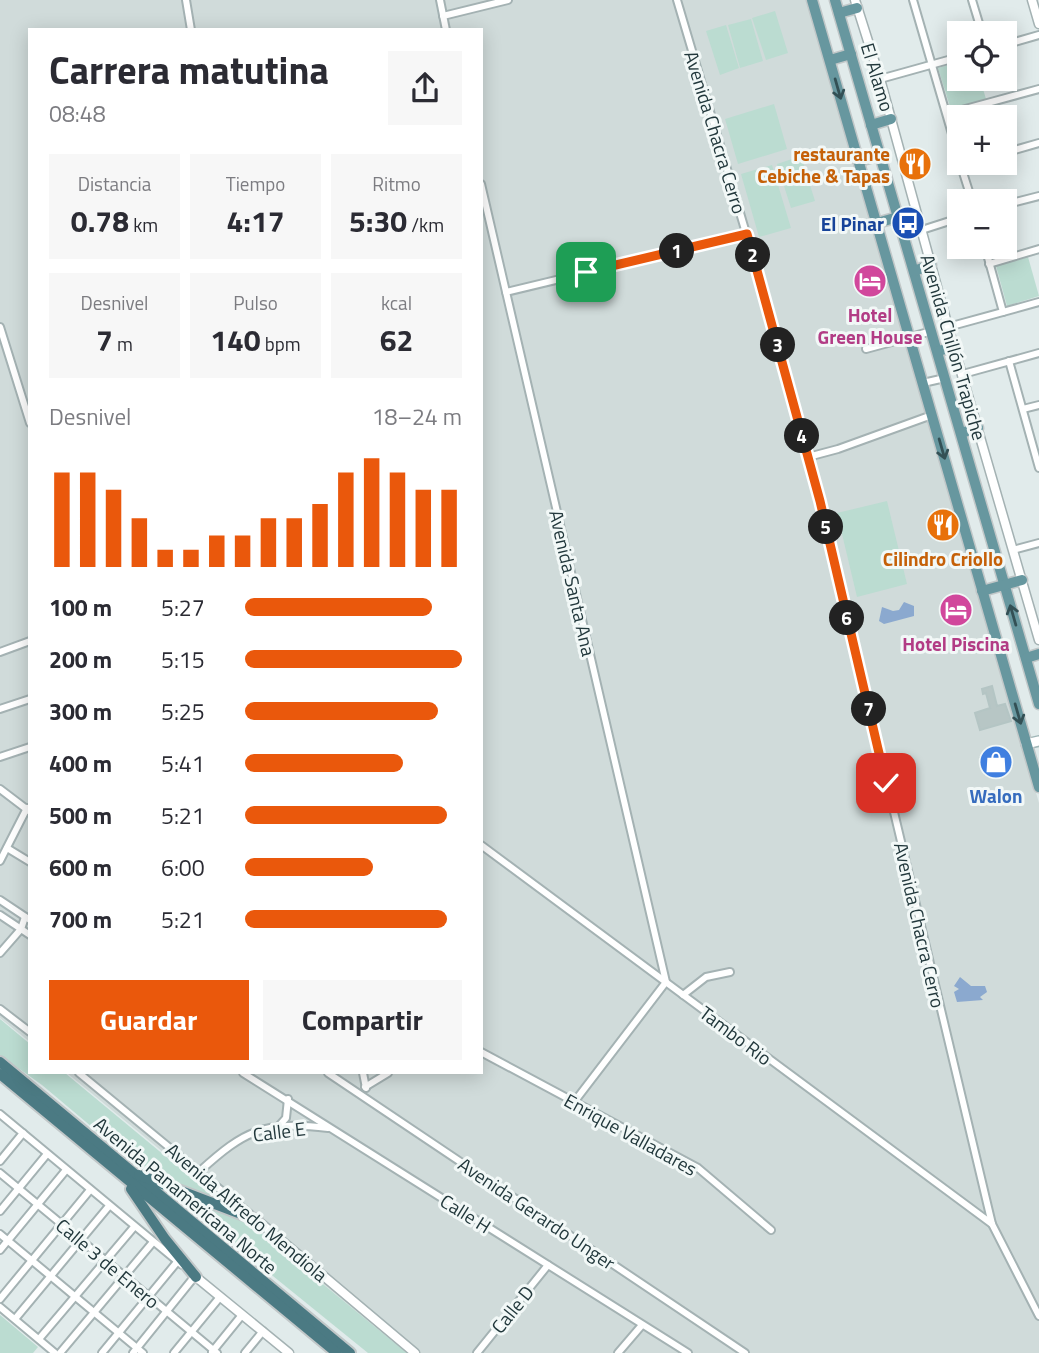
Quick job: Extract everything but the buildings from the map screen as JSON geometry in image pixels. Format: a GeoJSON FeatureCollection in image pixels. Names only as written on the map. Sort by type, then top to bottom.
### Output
{"type":"FeatureCollection","features":[{"type":"Feature","properties":{"kind":"highway","name":"Avenida Panamericana Norte"},"geometry":{"type":"LineString","coordinates":[[0,1062],[337,1353]]}},
{"type":"Feature","properties":{"kind":"highway","name":"Avenida Panamericana Norte"},"geometry":{"type":"LineString","coordinates":[[0,1074],[351,1353]]}},
{"type":"Feature","properties":{"kind":"highway"},"geometry":{"type":"LineString","coordinates":[[127,1174],[257,1220]]}},
{"type":"Feature","properties":{"kind":"highway"},"geometry":{"type":"LineString","coordinates":[[127,1174],[165,1239],[197,1277]]}},
{"type":"Feature","properties":{"kind":"main road","name":"Avenida Chillón Trapiche"},"geometry":{"type":"LineString","coordinates":[[812,0],[1026,744],[1034,755],[1039,787]]}},
{"type":"Feature","properties":{"kind":"main road","name":"Avenida Chillón Trapiche"},"geometry":{"type":"LineString","coordinates":[[835,0],[1039,705]]}},
{"type":"Feature","properties":{"kind":"main road"},"geometry":{"type":"LineString","coordinates":[[839,13],[856,4]]}},
{"type":"Feature","properties":{"kind":"main road"},"geometry":{"type":"LineString","coordinates":[[830,60],[851,54]]}},
{"type":"Feature","properties":{"kind":"main road"},"geometry":{"type":"LineString","coordinates":[[872,125],[891,119]]}},
{"type":"Feature","properties":{"kind":"main road"},"geometry":{"type":"LineString","coordinates":[[859,161],[880,155]]}},
{"type":"Feature","properties":{"kind":"main road"},"geometry":{"type":"LineString","coordinates":[[877,223],[898,217]]}},
{"type":"Feature","properties":{"kind":"main road"},"geometry":{"type":"LineString","coordinates":[[914,271],[932,265]]}},
{"type":"Feature","properties":{"kind":"main road"},"geometry":{"type":"LineString","coordinates":[[937,351],[954,347]]}},
{"type":"Feature","properties":{"kind":"main road"},"geometry":{"type":"LineString","coordinates":[[961,433],[978,428]]}},
{"type":"Feature","properties":{"kind":"main road"},"geometry":{"type":"LineString","coordinates":[[982,592],[1022,580]]}},
{"type":"Feature","properties":{"kind":"main road"},"geometry":{"type":"LineString","coordinates":[[1026,658],[1039,654]]}},
{"type":"Feature","properties":{"kind":"main road"},"geometry":{"type":"LineString","coordinates":[[1026,744],[1039,741]]}},
{"type":"Feature","properties":{"kind":"street"},"geometry":{"type":"LineString","coordinates":[[186,0],[191,28]]}},
{"type":"Feature","properties":{"kind":"street"},"geometry":{"type":"LineString","coordinates":[[440,0],[446,28]]}},
{"type":"Feature","properties":{"kind":"street"},"geometry":{"type":"LineString","coordinates":[[443,16],[508,0]]}},
{"type":"Feature","properties":{"kind":"street","name":"Avenida Chacra Cerro"},"geometry":{"type":"LineString","coordinates":[[677,0],[747,234],[808,457],[992,1224],[1039,1316]]}},
{"type":"Feature","properties":{"kind":"street"},"geometry":{"type":"LineString","coordinates":[[913,0],[947,114]]}},
{"type":"Feature","properties":{"kind":"street"},"geometry":{"type":"LineString","coordinates":[[972,0],[978,21]]}},
{"type":"Feature","properties":{"kind":"street"},"geometry":{"type":"LineString","coordinates":[[1032,0],[1039,23]]}},
{"type":"Feature","properties":{"kind":"street","name":"El Alamo"},"geometry":{"type":"LineString","coordinates":[[856,4],[880,79],[948,327],[1039,640]]}},
{"type":"Feature","properties":{"kind":"street"},"geometry":{"type":"LineString","coordinates":[[1017,41],[1039,35]]}},
{"type":"Feature","properties":{"kind":"street"},"geometry":{"type":"LineString","coordinates":[[880,79],[947,61]]}},
{"type":"Feature","properties":{"kind":"street"},"geometry":{"type":"LineString","coordinates":[[980,105],[1039,89]]}},
{"type":"Feature","properties":{"kind":"street"},"geometry":{"type":"LineString","coordinates":[[1017,149],[1039,143]]}},
{"type":"Feature","properties":{"kind":"street","name":"Avenida Santa Ana"},"geometry":{"type":"LineString","coordinates":[[483,193],[666,982]]}},
{"type":"Feature","properties":{"kind":"street"},"geometry":{"type":"LineString","coordinates":[[1017,202],[1039,196]]}},
{"type":"Feature","properties":{"kind":"street"},"geometry":{"type":"LineString","coordinates":[[904,236],[947,222]]}},
{"type":"Feature","properties":{"kind":"street"},"geometry":{"type":"LineString","coordinates":[[506,292],[747,234]]}},
{"type":"Feature","properties":{"kind":"street"},"geometry":{"type":"LineString","coordinates":[[989,264],[1039,249]]}},
{"type":"Feature","properties":{"kind":"street"},"geometry":{"type":"LineString","coordinates":[[988,259],[1003,312]]}},
{"type":"Feature","properties":{"kind":"street"},"geometry":{"type":"LineString","coordinates":[[948,327],[1039,302]]}},
{"type":"Feature","properties":{"kind":"street"},"geometry":{"type":"LineString","coordinates":[[0,327],[28,417]]}},
{"type":"Feature","properties":{"kind":"street"},"geometry":{"type":"LineString","coordinates":[[866,349],[932,331]]}},
{"type":"Feature","properties":{"kind":"street"},"geometry":{"type":"LineString","coordinates":[[962,374],[1039,353]]}},
{"type":"Feature","properties":{"kind":"street"},"geometry":{"type":"LineString","coordinates":[[1009,361],[1039,468]]}},
{"type":"Feature","properties":{"kind":"street"},"geometry":{"type":"LineString","coordinates":[[923,383],[945,378]]}},
{"type":"Feature","properties":{"kind":"street"},"geometry":{"type":"LineString","coordinates":[[1023,409],[1039,405]]}},
{"type":"Feature","properties":{"kind":"street"},"geometry":{"type":"LineString","coordinates":[[808,457],[932,415]]}},
{"type":"Feature","properties":{"kind":"street"},"geometry":{"type":"LineString","coordinates":[[1013,550],[1039,543]]}},
{"type":"Feature","properties":{"kind":"street"},"geometry":{"type":"LineString","coordinates":[[0,652],[28,642]]}},
{"type":"Feature","properties":{"kind":"street"},"geometry":{"type":"LineString","coordinates":[[0,709],[28,700]]}},
{"type":"Feature","properties":{"kind":"street"},"geometry":{"type":"LineString","coordinates":[[0,757],[28,748]]}},
{"type":"Feature","properties":{"kind":"street"},"geometry":{"type":"LineString","coordinates":[[0,789],[28,810],[0,862]]}},
{"type":"Feature","properties":{"kind":"street","name":"Tambo Rio"},"geometry":{"type":"LineString","coordinates":[[483,846],[992,1224]]}},
{"type":"Feature","properties":{"kind":"street"},"geometry":{"type":"LineString","coordinates":[[7,848],[28,861]]}},
{"type":"Feature","properties":{"kind":"street"},"geometry":{"type":"LineString","coordinates":[[0,900],[28,918],[0,953]]}},
{"type":"Feature","properties":{"kind":"street"},"geometry":{"type":"LineString","coordinates":[[0,915],[28,934]]}},
{"type":"Feature","properties":{"kind":"street"},"geometry":{"type":"LineString","coordinates":[[683,995],[706,977],[730,972]]}},
{"type":"Feature","properties":{"kind":"street"},"geometry":{"type":"LineString","coordinates":[[578,1097],[666,982]]}},
{"type":"Feature","properties":{"kind":"street"},"geometry":{"type":"LineString","coordinates":[[0,1009],[28,1030]]}},
{"type":"Feature","properties":{"kind":"street","name":"Enrique Valladares"},"geometry":{"type":"LineString","coordinates":[[483,1053],[698,1168],[771,1230]]}},
{"type":"Feature","properties":{"kind":"street","name":"Avenida Alfredo Mendiola"},"geometry":{"type":"LineString","coordinates":[[80,1074],[200,1171],[415,1353]]}},
{"type":"Feature","properties":{"kind":"street"},"geometry":{"type":"LineString","coordinates":[[87,1079],[91,1074]]}},
{"type":"Feature","properties":{"kind":"street","name":"Calle H"},"geometry":{"type":"LineString","coordinates":[[245,1074],[289,1099],[330,1128],[688,1353]]}},
{"type":"Feature","properties":{"kind":"street","name":"Avenida Gerardo Unger"},"geometry":{"type":"LineString","coordinates":[[330,1074],[746,1353]]}},
{"type":"Feature","properties":{"kind":"street"},"geometry":{"type":"LineString","coordinates":[[363,1074],[367,1099]]}},
{"type":"Feature","properties":{"kind":"street"},"geometry":{"type":"LineString","coordinates":[[365,1087],[386,1074]]}},
{"type":"Feature","properties":{"kind":"street"},"geometry":{"type":"LineString","coordinates":[[278,1127],[286,1118],[289,1099]]}},
{"type":"Feature","properties":{"kind":"street"},"geometry":{"type":"LineString","coordinates":[[1,1118],[23,1133],[288,1353]]}},
{"type":"Feature","properties":{"kind":"street","name":"Calle E"},"geometry":{"type":"LineString","coordinates":[[200,1171],[241,1136],[278,1127],[330,1128]]}},
{"type":"Feature","properties":{"kind":"street"},"geometry":{"type":"LineString","coordinates":[[0,1161],[23,1133]]}},
{"type":"Feature","properties":{"kind":"street"},"geometry":{"type":"LineString","coordinates":[[0,1211],[47,1154]]}},
{"type":"Feature","properties":{"kind":"street"},"geometry":{"type":"LineString","coordinates":[[0,1250],[66,1170]]}},
{"type":"Feature","properties":{"kind":"street","name":"Calle 3 de Enero"},"geometry":{"type":"LineString","coordinates":[[0,1173],[214,1352]]}},
{"type":"Feature","properties":{"kind":"street"},"geometry":{"type":"LineString","coordinates":[[0,1299],[90,1190]]}},
{"type":"Feature","properties":{"kind":"street"},"geometry":{"type":"LineString","coordinates":[[15,1319],[109,1206]]}},
{"type":"Feature","properties":{"kind":"street"},"geometry":{"type":"LineString","coordinates":[[39,1339],[134,1227]]}},
{"type":"Feature","properties":{"kind":"street"},"geometry":{"type":"LineString","coordinates":[[0,1234],[119,1332],[138,1351],[197,1277]]}},
{"type":"Feature","properties":{"kind":"street"},"geometry":{"type":"LineString","coordinates":[[0,1307],[58,1353],[153,1242]]}},
{"type":"Feature","properties":{"kind":"street"},"geometry":{"type":"LineString","coordinates":[[102,1353],[177,1262]]}},
{"type":"Feature","properties":{"kind":"street","name":"Calle D"},"geometry":{"type":"LineString","coordinates":[[477,1353],[548,1265]]}},
{"type":"Feature","properties":{"kind":"street"},"geometry":{"type":"LineString","coordinates":[[174,1353],[220,1297]]}},
{"type":"Feature","properties":{"kind":"street"},"geometry":{"type":"LineString","coordinates":[[214,1352],[242,1315]]}},
{"type":"Feature","properties":{"kind":"street"},"geometry":{"type":"LineString","coordinates":[[618,1353],[642,1325]]}},
{"type":"Feature","properties":{"kind":"street"},"geometry":{"type":"LineString","coordinates":[[245,1353],[263,1331]]}},
{"type":"Feature","properties":{"kind":"shaded area"},"geometry":{"type":"Polygon","coordinates":[[[0,0],[807,0],[1039,803],[1039,1353],[407,1353],[68,1074],[483,1074],[483,28],[28,28],[28,1040],[0,1018],[0,0]]]}},
{"type":"Feature","properties":{"kind":"green space"},"geometry":{"type":"Polygon","coordinates":[[[775,11],[788,53],[766,60],[752,18],[775,11]]]}},
{"type":"Feature","properties":{"kind":"green space"},"geometry":{"type":"Polygon","coordinates":[[[751,19],[763,61],[740,68],[728,25],[751,19]]]}},
{"type":"Feature","properties":{"kind":"green space"},"geometry":{"type":"Polygon","coordinates":[[[726,25],[739,68],[720,75],[706,31],[726,25]]]}},
{"type":"Feature","properties":{"kind":"green space"},"geometry":{"type":"Polygon","coordinates":[[[947,65],[947,91],[984,91],[986,99],[967,105],[949,105],[938,68],[947,65]]]}},
{"type":"Feature","properties":{"kind":"green space"},"geometry":{"type":"Polygon","coordinates":[[[774,104],[787,149],[738,164],[725,119],[774,104]]]}},
{"type":"Feature","properties":{"kind":"green space"},"geometry":{"type":"Polygon","coordinates":[[[801,156],[815,201],[791,208],[777,164],[801,156]]]}},
{"type":"Feature","properties":{"kind":"green space"},"geometry":{"type":"Polygon","coordinates":[[[772,165],[791,228],[759,237],[741,174],[772,165]]]}},
{"type":"Feature","properties":{"kind":"green space"},"geometry":{"type":"Polygon","coordinates":[[[1028,257],[1039,296],[1007,306],[996,266],[1028,257]]]}},
{"type":"Feature","properties":{"kind":"green space"},"geometry":{"type":"Polygon","coordinates":[[[887,501],[907,584],[857,597],[837,513],[887,501]]]}},
{"type":"Feature","properties":{"kind":"green space"},"geometry":{"type":"Polygon","coordinates":[[[0,1019],[28,1042],[28,1074],[66,1074],[217,1199],[142,1169],[42,1085],[0,1055],[0,1019]]]}},
{"type":"Feature","properties":{"kind":"green space"},"geometry":{"type":"Polygon","coordinates":[[[168,1191],[235,1212],[407,1353],[368,1353],[168,1191]]]}},
{"type":"Feature","properties":{"kind":"green space"},"geometry":{"type":"Polygon","coordinates":[[[0,1315],[38,1347],[33,1353],[0,1353],[0,1315]]]}},
{"type":"Feature","properties":{"kind":"water"},"geometry":{"type":"Polygon","coordinates":[[[904,602],[914,606],[914,616],[884,624],[879,621],[882,607],[899,610],[904,602]]]}},
{"type":"Feature","properties":{"kind":"water"},"geometry":{"type":"Polygon","coordinates":[[[960,977],[971,986],[985,986],[987,992],[980,997],[983,1000],[957,1002],[954,992],[959,989],[954,986],[960,977]]]}},
{"type":"Feature","properties":{"kind":"place","name":"restaurante Cebiche & Tapas"},"geometry":{"type":"Point","coordinates":[915,164]}},
{"type":"Feature","properties":{"kind":"place","name":"El Pinar"},"geometry":{"type":"Point","coordinates":[908,223]}},
{"type":"Feature","properties":{"kind":"place","name":"Hotel Green House"},"geometry":{"type":"Point","coordinates":[870,281]}},
{"type":"Feature","properties":{"kind":"place","name":"Cilindro Criollo"},"geometry":{"type":"Point","coordinates":[943,525]}},
{"type":"Feature","properties":{"kind":"place","name":"Hotel Piscina"},"geometry":{"type":"Point","coordinates":[956,610]}},
{"type":"Feature","properties":{"kind":"place","name":"Walon"},"geometry":{"type":"Point","coordinates":[996,762]}},
{"type":"Feature","properties":{"kind":"route"},"geometry":{"type":"LineString","coordinates":[[586,272],[747,234],[820,501],[886,783]]}}]}
